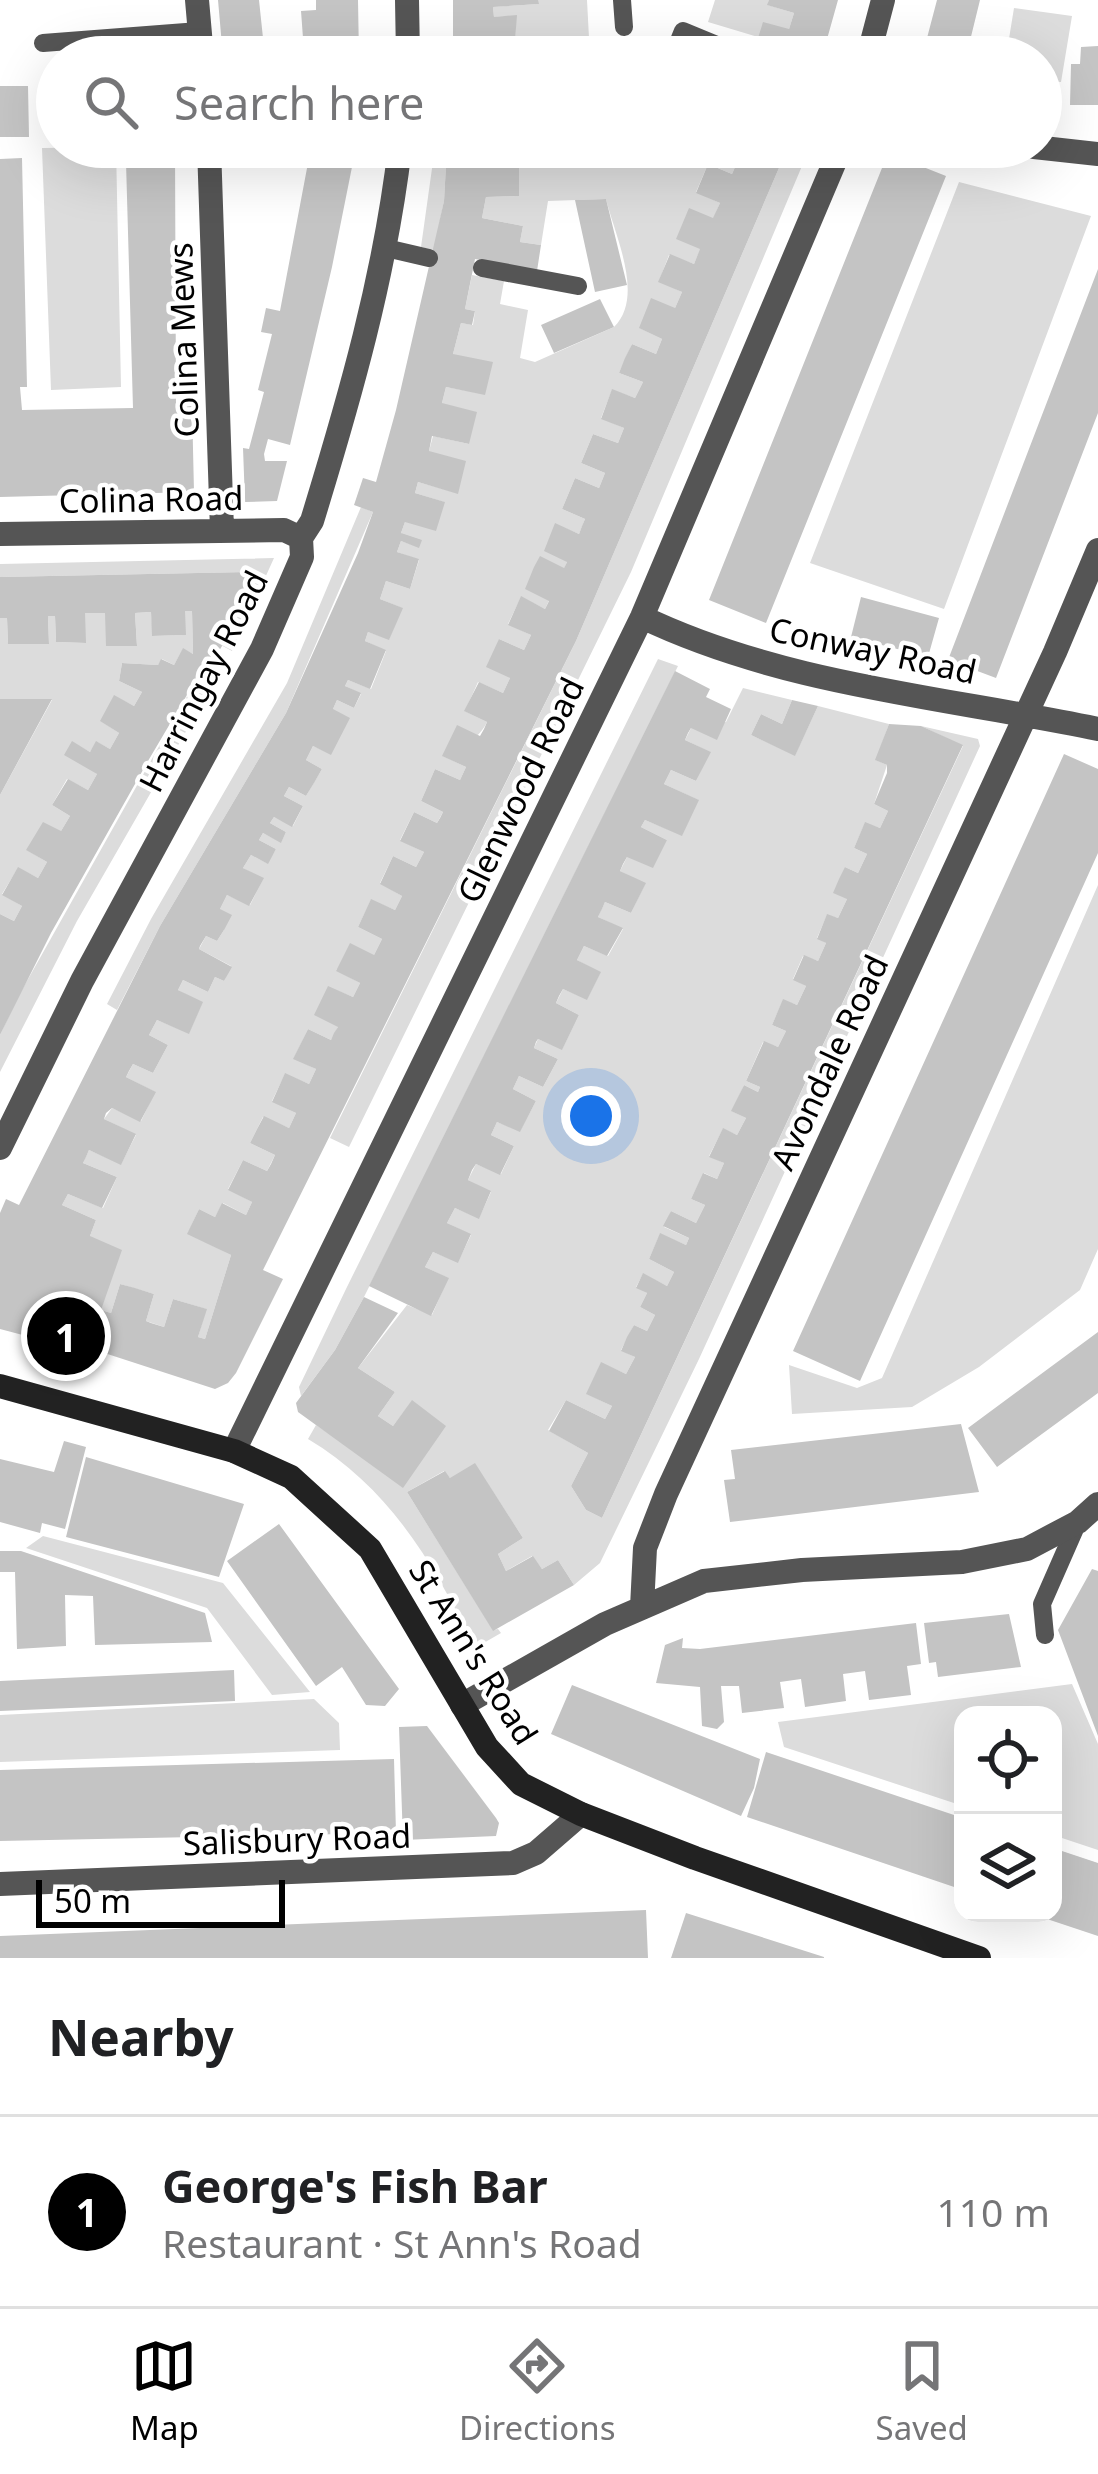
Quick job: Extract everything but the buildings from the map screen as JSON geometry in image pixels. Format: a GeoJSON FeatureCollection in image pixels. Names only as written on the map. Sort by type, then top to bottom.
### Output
{"type":"FeatureCollection","features":[{"type":"Feature","properties":{"kind":"main road","name":"St Ann's Road"},"geometry":{"type":"LineString","coordinates":[[0,1386],[234,1450],[291,1477],[370,1550],[487,1747],[521,1784],[581,1814],[736,1874],[979,1958]]}},
{"type":"Feature","properties":{"kind":"street"},"geometry":{"type":"LineString","coordinates":[[197,0],[200,36]]}},
{"type":"Feature","properties":{"kind":"street"},"geometry":{"type":"LineString","coordinates":[[407,0],[408,36]]}},
{"type":"Feature","properties":{"kind":"street"},"geometry":{"type":"LineString","coordinates":[[874,36],[883,0]]}},
{"type":"Feature","properties":{"kind":"street"},"geometry":{"type":"LineString","coordinates":[[1062,150],[1098,154]]}},
{"type":"Feature","properties":{"kind":"street","name":"Colina Mews"},"geometry":{"type":"LineString","coordinates":[[210,168],[223,530]]}},
{"type":"Feature","properties":{"kind":"street","name":"Harringay Road"},"geometry":{"type":"LineString","coordinates":[[0,1148],[82,981],[262,649],[302,557],[301,538],[312,521],[367,334],[397,168]]}},
{"type":"Feature","properties":{"kind":"street","name":"Glenwood Road"},"geometry":{"type":"LineString","coordinates":[[234,1450],[642,617],[832,168]]}},
{"type":"Feature","properties":{"kind":"street","name":"Colina Road"},"geometry":{"type":"LineString","coordinates":[[0,534],[284,530],[301,538]]}},
{"type":"Feature","properties":{"kind":"street","name":"Avondale Road"},"geometry":{"type":"LineString","coordinates":[[642,1606],[645,1548],[666,1494],[1098,550]]}},
{"type":"Feature","properties":{"kind":"street","name":"Conway Road"},"geometry":{"type":"LineString","coordinates":[[642,617],[690,640],[757,662],[1098,729]]}},
{"type":"Feature","properties":{"kind":"street"},"geometry":{"type":"LineString","coordinates":[[463,1705],[642,1606],[704,1581],[962,1562],[1027,1550],[1078,1522],[1098,1504]]}},
{"type":"Feature","properties":{"kind":"street","name":"Salisbury Road"},"geometry":{"type":"LineString","coordinates":[[0,1884],[512,1863],[538,1851],[581,1814]]}},
{"type":"Feature","properties":{"kind":"lane"},"geometry":{"type":"LineString","coordinates":[[622,0],[624,27]]}},
{"type":"Feature","properties":{"kind":"lane"},"geometry":{"type":"LineString","coordinates":[[386,248],[429,258]]}},
{"type":"Feature","properties":{"kind":"lane"},"geometry":{"type":"LineString","coordinates":[[482,268],[578,286]]}},
{"type":"Feature","properties":{"kind":"lane"},"geometry":{"type":"LineString","coordinates":[[1045,1635],[1042,1604],[1078,1522]]}},
{"type":"Feature","properties":{"kind":"shaded area"},"geometry":{"type":"Polygon","coordinates":[[[538,0],[587,0],[589,36],[515,36],[516,16],[494,17],[493,7],[538,4],[538,0]]]}},
{"type":"Feature","properties":{"kind":"shaded area"},"geometry":{"type":"Polygon","coordinates":[[[715,0],[769,0],[768,5],[794,13],[789,29],[762,36],[708,22],[715,0]]]}},
{"type":"Feature","properties":{"kind":"shaded area"},"geometry":{"type":"Polygon","coordinates":[[[1014,8],[1072,16],[1062,76],[1062,36],[1009,36],[1014,8]]]}},
{"type":"Feature","properties":{"kind":"shaded area"},"geometry":{"type":"Polygon","coordinates":[[[43,168],[116,168],[121,387],[51,390],[43,168]]]}},
{"type":"Feature","properties":{"kind":"shaded area"},"geometry":{"type":"Polygon","coordinates":[[[432,168],[446,168],[434,250],[421,247],[432,168]]]}},
{"type":"Feature","properties":{"kind":"shaded area"},"geometry":{"type":"Polygon","coordinates":[[[492,168],[706,168],[696,192],[720,203],[694,264],[669,255],[659,281],[682,292],[675,308],[640,328],[662,339],[656,354],[632,344],[619,373],[643,382],[635,398],[612,390],[601,418],[624,428],[618,443],[593,434],[581,463],[605,473],[599,488],[575,478],[562,509],[585,519],[579,534],[555,524],[567,562],[545,609],[521,597],[508,624],[531,635],[524,650],[499,639],[510,678],[503,693],[478,682],[465,711],[487,722],[474,738],[443,756],[466,767],[460,780],[435,769],[421,801],[443,812],[437,823],[414,812],[400,840],[424,852],[416,867],[393,856],[380,883],[402,896],[395,910],[371,900],[358,927],[382,939],[374,955],[336,970],[360,983],[353,997],[328,987],[338,1027],[331,1040],[308,1029],[294,1058],[316,1069],[309,1084],[285,1074],[272,1101],[296,1113],[289,1128],[263,1117],[250,1143],[275,1155],[267,1171],[243,1160],[228,1189],[252,1202],[246,1215],[223,1203],[215,1217],[199,1209],[188,1233],[231,1255],[205,1339],[198,1337],[206,1309],[173,1299],[164,1327],[146,1321],[154,1294],[120,1284],[111,1313],[101,1310],[90,1236],[96,1220],[62,1205],[68,1194],[103,1208],[117,1177],[83,1163],[89,1150],[121,1164],[136,1135],[104,1119],[112,1108],[141,1121],[155,1092],[126,1077],[133,1064],[153,1073],[168,1045],[149,1035],[157,1020],[189,1033],[202,1003],[178,990],[183,980],[208,992],[215,977],[224,981],[231,966],[199,949],[206,936],[217,941],[224,930],[220,909],[227,895],[250,905],[263,879],[243,868],[251,855],[267,863],[276,849],[259,840],[263,833],[281,842],[286,832],[270,823],[274,817],[293,826],[303,806],[284,796],[289,787],[306,796],[322,769],[306,760],[313,746],[331,754],[337,700],[354,708],[361,694],[345,686],[348,680],[371,689],[386,651],[365,641],[368,632],[389,639],[402,608],[380,599],[386,581],[410,589],[419,560],[397,552],[401,541],[419,547],[401,533],[405,522],[444,502],[415,493],[418,482],[457,493],[429,451],[433,436],[469,444],[442,403],[446,387],[485,394],[453,354],[461,323],[473,325],[475,311],[465,309],[472,275],[504,281],[500,304],[528,310],[520,358],[535,362],[614,327],[623,314],[625,266],[606,199],[548,201],[541,245],[520,242],[523,226],[482,218],[486,197],[519,196],[492,168]]]}},
{"type":"Feature","properties":{"kind":"shaded area"},"geometry":{"type":"Polygon","coordinates":[[[779,168],[801,168],[631,572],[349,1147],[330,1138],[576,641],[779,168]]]}},
{"type":"Feature","properties":{"kind":"shaded area"},"geometry":{"type":"Polygon","coordinates":[[[959,182],[1091,216],[944,609],[810,563],[959,182]]]}},
{"type":"Feature","properties":{"kind":"shaded area"},"geometry":{"type":"Polygon","coordinates":[[[361,507],[373,512],[286,713],[160,926],[117,1010],[107,1004],[287,683],[361,507]]]}},
{"type":"Feature","properties":{"kind":"shaded area"},"geometry":{"type":"Polygon","coordinates":[[[274,558],[232,651],[219,644],[218,631],[237,630],[235,597],[248,596],[247,572],[0,577],[0,564],[274,558]]]}},
{"type":"Feature","properties":{"kind":"shaded area"},"geometry":{"type":"Polygon","coordinates":[[[185,611],[192,611],[193,654],[183,649],[174,665],[162,659],[158,665],[122,663],[119,681],[142,692],[134,706],[114,696],[101,721],[119,733],[110,749],[97,742],[90,752],[72,742],[97,774],[88,790],[67,779],[52,805],[70,816],[61,831],[27,850],[47,862],[38,878],[18,868],[2,894],[22,906],[14,921],[0,914],[0,795],[52,700],[0,699],[0,618],[7,618],[8,644],[49,643],[48,616],[55,616],[56,642],[85,643],[85,613],[105,613],[137,645],[135,613],[151,612],[153,636],[185,635],[185,611]]]}},
{"type":"Feature","properties":{"kind":"shaded area"},"geometry":{"type":"Polygon","coordinates":[[[658,659],[678,666],[364,1297],[335,1350],[301,1396],[299,1387],[346,1289],[658,659]]]}},
{"type":"Feature","properties":{"kind":"shaded area"},"geometry":{"type":"Polygon","coordinates":[[[207,661],[223,667],[77,921],[0,1072],[0,1035],[18,997],[207,661]]]}},
{"type":"Feature","properties":{"kind":"shaded area"},"geometry":{"type":"Polygon","coordinates":[[[743,688],[792,700],[782,724],[761,714],[751,735],[795,755],[818,706],[889,724],[876,760],[887,765],[874,804],[888,811],[880,828],[865,823],[854,848],[867,854],[858,873],[845,867],[847,899],[838,918],[827,915],[817,938],[826,943],[818,961],[803,956],[793,979],[806,986],[797,1005],[783,1000],[772,1025],[786,1031],[778,1047],[763,1042],[746,1081],[760,1087],[758,1092],[744,1085],[732,1111],[746,1118],[737,1135],[723,1129],[709,1156],[724,1163],[717,1179],[704,1173],[691,1199],[705,1205],[696,1223],[671,1211],[664,1227],[689,1238],[686,1245],[660,1234],[649,1259],[674,1272],[667,1286],[643,1274],[636,1287],[647,1293],[640,1307],[655,1315],[647,1331],[634,1325],[621,1350],[635,1357],[626,1374],[601,1363],[587,1394],[612,1406],[605,1419],[566,1400],[548,1430],[588,1453],[571,1486],[586,1510],[602,1518],[963,746],[921,726],[978,739],[980,746],[699,1359],[600,1563],[574,1585],[558,1560],[542,1569],[532,1556],[506,1571],[498,1554],[523,1538],[484,1478],[450,1478],[444,1471],[407,1492],[493,1630],[501,1633],[475,1648],[407,1530],[363,1481],[308,1439],[316,1425],[337,1439],[445,1426],[412,1401],[393,1426],[378,1416],[395,1392],[358,1368],[407,1305],[432,1315],[448,1278],[425,1267],[433,1252],[458,1262],[471,1235],[447,1223],[455,1208],[479,1218],[491,1192],[468,1180],[476,1164],[501,1174],[514,1146],[491,1135],[497,1122],[520,1131],[536,1101],[513,1089],[519,1076],[543,1087],[558,1059],[534,1048],[538,1039],[562,1049],[579,1015],[556,1003],[563,989],[587,999],[600,973],[577,960],[584,946],[608,956],[623,929],[598,917],[605,902],[631,913],[645,884],[620,871],[627,857],[667,840],[641,827],[645,820],[682,835],[698,800],[664,784],[671,770],[696,781],[710,752],[685,740],[691,728],[726,722],[743,688]]]}},
{"type":"Feature","properties":{"kind":"shaded area"},"geometry":{"type":"Polygon","coordinates":[[[1098,885],[1098,1249],[1080,1290],[979,1367],[912,1407],[792,1414],[789,1365],[857,1388],[882,1378],[1098,885]]]}},
{"type":"Feature","properties":{"kind":"shaded area"},"geometry":{"type":"Polygon","coordinates":[[[43,1536],[223,1583],[310,1692],[272,1695],[207,1608],[26,1548],[43,1536]]]}},
{"type":"Feature","properties":{"kind":"shaded area"},"geometry":{"type":"Polygon","coordinates":[[[1072,1684],[1098,1744],[1098,1850],[1062,1838],[1062,1706],[954,1706],[954,1803],[784,1747],[778,1722],[1072,1684]]]}},
{"type":"Feature","properties":{"kind":"shaded area"},"geometry":{"type":"Polygon","coordinates":[[[314,1699],[339,1723],[340,1750],[0,1762],[0,1715],[314,1699]]]}},
{"type":"Feature","properties":{"kind":"place","name":"George's Fish Bar"},"geometry":{"type":"Point","coordinates":[66,1336]}}]}
